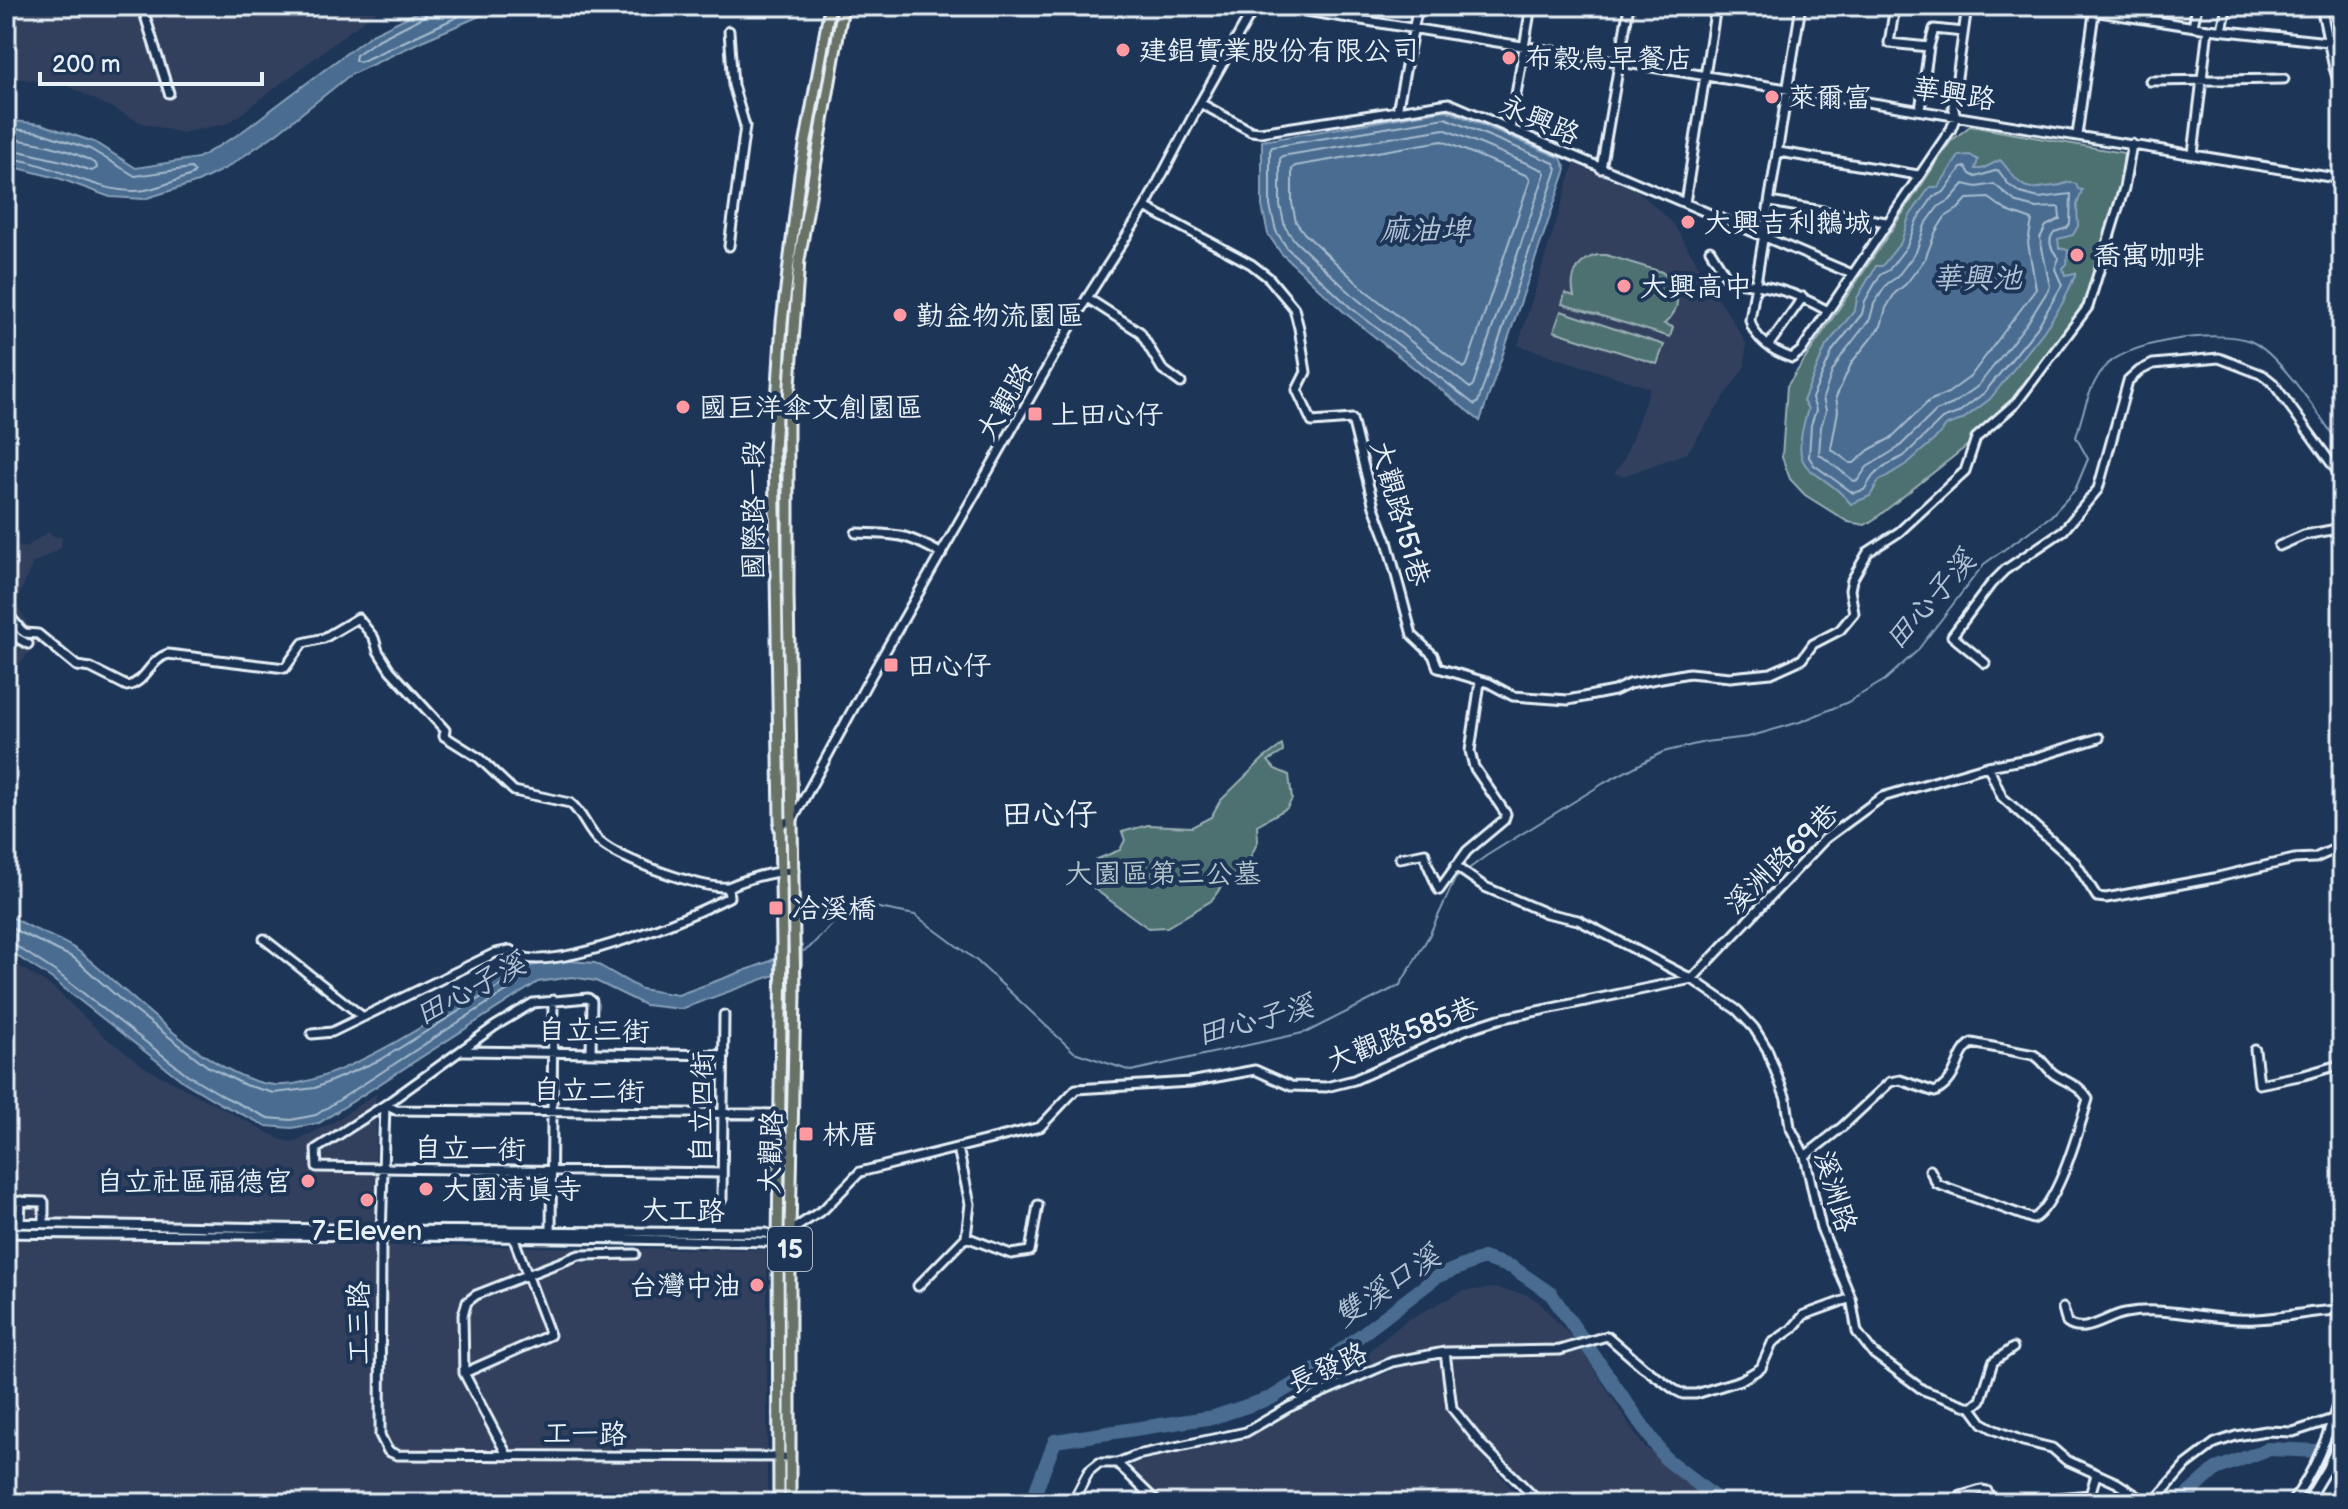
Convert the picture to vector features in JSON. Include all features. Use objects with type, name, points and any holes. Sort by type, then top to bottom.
[{"type":"main road","name":"國際路一段","points":[[778,826],[774,449],[782,322],[800,174],[830,6]]},
{"type":"main road","name":"國際路一段","points":[[793,819],[788,412],[799,260],[843,6]]},
{"type":"main road","points":[[775,548],[788,548]]},
{"type":"main road","name":"大觀路","points":[[790,1503],[790,1231],[795,995],[793,819]]},
{"type":"main road","name":"15","points":[[778,826],[779,871]]},
{"type":"main road","name":"大觀路","points":[[779,871],[782,944],[778,1239],[779,1503]]},
{"type":"street","points":[[142,6],[169,93]]},
{"type":"street","name":"大觀路","points":[[793,819],[1087,298],[1145,207],[1255,6]]},
{"type":"street","name":"華興路","points":[[1275,6],[2342,179]]},
{"type":"street","points":[[1397,111],[1418,6]]},
{"type":"street","points":[[1510,130],[1531,6]]},
{"type":"street","points":[[1601,169],[1629,6]]},
{"type":"street","points":[[1685,203],[1716,6]]},
{"type":"street","points":[[1801,6],[1750,320],[1752,331],[1768,346],[1792,358],[1801,351],[1951,129],[1956,116],[1953,106],[1967,6]]},
{"type":"street","points":[[1895,6],[1889,43],[1929,47]]},
{"type":"street","points":[[2061,6],[2095,8],[2208,29],[2328,42]]},
{"type":"street","points":[[2193,26],[2197,6]]},
{"type":"street","points":[[2222,30],[2227,6]]},
{"type":"street","points":[[2321,6],[2342,92]]},
{"type":"street","points":[[2077,135],[2095,8]]},
{"type":"street","points":[[1920,110],[1934,29],[1963,32]]},
{"type":"street","points":[[2193,154],[2208,29]]},
{"type":"street","points":[[729,31],[733,85],[745,126],[729,246]]},
{"type":"street","points":[[2150,81],[2284,79]]},
{"type":"street","name":"永興路","points":[[1200,103],[1251,131],[1260,132],[1449,103],[1852,274]]},
{"type":"street","points":[[1400,858],[1425,853],[1439,890],[1467,851],[1504,820],[1506,814],[1474,767],[1470,751],[1480,682],[1489,683],[1513,696],[1568,700],[1689,673],[1730,677],[1771,673],[1802,659],[1813,644],[1840,630],[1854,613],[1850,590],[1852,580],[1868,552],[1899,532],[1965,471],[1976,438],[2016,403],[2088,307],[2124,188],[2132,144]]},
{"type":"street","points":[[1779,152],[1918,175]]},
{"type":"street","points":[[1770,202],[1886,222]]},
{"type":"street","name":"大觀路151巷","points":[[1145,207],[1251,264],[1269,278],[1294,308],[1306,372],[1297,390],[1312,422],[1352,419],[1412,635],[1433,655],[1438,668],[1480,682]]},
{"type":"street","points":[[1710,250],[1729,281],[1779,288],[1828,311]]},
{"type":"street","points":[[1768,346],[1803,297]]},
{"type":"street","points":[[1087,298],[1140,332],[1162,369],[1181,383]]},
{"type":"street","points":[[1985,663],[1952,636],[1991,584],[2005,570],[2064,530],[2098,489],[2128,381],[2139,371],[2167,361],[2210,358],[2254,370],[2273,383],[2342,478]]},
{"type":"street","points":[[2279,546],[2304,535],[2342,528]]},
{"type":"street","points":[[856,533],[898,534],[942,554]]},
{"type":"street","points":[[6,612],[21,630],[38,634],[77,666],[91,668],[127,686],[141,682],[160,657],[168,654],[285,668],[303,643],[324,638],[358,618],[374,638],[390,670],[445,730],[444,736],[479,758],[514,791],[570,803],[599,841],[635,862],[707,886],[728,887],[779,871],[794,871]]},
{"type":"street","points":[[6,625],[17,638],[28,644]]},
{"type":"street","name":"溪洲路69巷","points":[[1692,979],[1825,839],[1882,797],[2099,738]]},
{"type":"street","points":[[1988,766],[2002,797],[2075,862],[2097,897],[2106,898],[2214,878],[2294,859],[2315,858],[2342,846]]},
{"type":"street","points":[[778,826],[793,819]]},
{"type":"street","name":"溪洲路","points":[[1455,866],[1485,887],[1546,913],[1578,920],[1692,979],[1737,1010],[1754,1028],[1767,1049],[1786,1099],[1790,1127],[1805,1156],[1821,1228],[1851,1298],[1857,1332],[1874,1354],[1923,1390],[1972,1408],[1983,1423],[1995,1430],[2023,1441],[2046,1445],[2066,1460],[2117,1483],[2150,1503]]},
{"type":"street","points":[[312,1034],[332,1032],[495,953],[510,950],[524,958],[540,959],[583,952],[701,911],[729,897],[728,887]]},
{"type":"street","points":[[264,939],[363,1017]]},
{"type":"street","name":"大觀路585巷","points":[[778,1239],[824,1209],[860,1172],[1040,1127],[1076,1089],[1190,1082],[1255,1070],[1291,1086],[1326,1087],[1354,1080],[1465,1030],[1499,1019],[1692,979]]},
{"type":"street","points":[[385,1105],[495,1026],[533,1003],[588,998],[592,1001],[591,1052]]},
{"type":"street","points":[[551,1233],[553,1000]]},
{"type":"street","name":"自立四街","points":[[722,1199],[724,1015]]},
{"type":"street","points":[[1805,1156],[1842,1127],[1890,1082],[1900,1080],[1935,1092],[1947,1085],[1972,1043],[2034,1055],[2088,1099],[2071,1157],[2047,1203],[2033,1219],[1937,1184],[1930,1170]]},
{"type":"street","points":[[2255,1050],[2259,1084],[2342,1064]]},
{"type":"street","name":"自立三街","points":[[463,1051],[724,1055]]},
{"type":"street","name":"自立二街","points":[[385,1105],[396,1110],[794,1114]]},
{"type":"street","name":"自立一街","points":[[385,1105],[316,1149],[317,1167],[722,1173]]},
{"type":"street","name":"工三路","points":[[383,1445],[380,1435],[381,1234],[385,1105]]},
{"type":"street","points":[[918,1286],[966,1237],[970,1204],[958,1148]]},
{"type":"street","points":[[6,1201],[44,1202],[44,1223]]},
{"type":"street","points":[[20,1223],[21,1201]]},
{"type":"street","points":[[966,1237],[1011,1254],[1030,1251],[1038,1205]]},
{"type":"street","name":"大工路","points":[[6,1223],[381,1234]]},
{"type":"street","name":"大工路","points":[[6,1233],[551,1233],[767,1242],[778,1239]]},
{"type":"street","points":[[464,1373],[550,1335],[512,1233]]},
{"type":"street","points":[[507,1455],[464,1373],[463,1315],[467,1302],[476,1295],[579,1255],[635,1254]]},
{"type":"street","name":"長發路","points":[[1072,1503],[1089,1471],[1099,1463],[1117,1463],[1137,1455],[1246,1432],[1289,1407],[1392,1362],[1445,1352],[1560,1350],[1607,1336],[1675,1390],[1683,1394],[1696,1394],[1741,1380],[1761,1368],[1772,1343],[1792,1329],[1804,1315],[1851,1298]]},
{"type":"street","points":[[2063,1308],[2067,1323],[2074,1328],[2083,1328],[2124,1313],[2255,1319],[2342,1310]]},
{"type":"street","points":[[1972,1408],[1981,1400],[1993,1362],[2013,1348]]},
{"type":"street","points":[[1445,1352],[1452,1408],[1481,1444],[1540,1503]]},
{"type":"street","points":[[2291,1503],[2318,1454],[2342,1387]]},
{"type":"street","points":[[2150,1503],[2186,1465],[2215,1443],[2251,1433],[2293,1432],[2342,1419]]},
{"type":"street","points":[[2306,1503],[2327,1468],[2342,1433]]},
{"type":"street","name":"工一路","points":[[383,1445],[397,1455],[790,1457]]},
{"type":"street","points":[[1117,1463],[1158,1503]]},
{"type":"street","points":[[2037,1503],[2090,1495],[2096,1475]]},
{"type":"street","points":[[1957,1503],[1961,1496],[1981,1490],[1987,1491],[1993,1503]]},
{"type":"shaded area","points":[[6,6],[383,6],[229,123],[182,133],[142,123],[66,85],[15,78],[6,83]]},
{"type":"shaded area","name":"大興高中","points":[[1574,164],[1638,191],[1672,222],[1746,343],[1745,366],[1687,453],[1623,476],[1614,473],[1624,460],[1650,388],[1518,345]]},
{"type":"shaded area","points":[[48,532],[62,537],[61,548],[32,564],[16,604],[28,624],[45,636],[6,678],[6,536],[25,548]]},
{"type":"shaded area","points":[[6,958],[55,989],[105,1037],[146,1068],[282,1140],[293,1142],[332,1123],[376,1094],[375,1245],[767,1250],[767,1503],[160,1503],[111,1493],[65,1503],[6,1503]]},
{"type":"shaded area","points":[[1493,1288],[1525,1294],[1538,1301],[1577,1343],[1441,1349],[1412,1353],[1352,1374],[1350,1366],[1407,1320],[1463,1291]]},
{"type":"shaded area","points":[[1582,1351],[1641,1443],[1710,1503],[1545,1503],[1456,1408],[1449,1356]]},
{"type":"shaded area","points":[[1441,1361],[1446,1412],[1526,1503],[1167,1503],[1130,1465],[1248,1432],[1377,1376],[1418,1362]]},
{"type":"green space","name":"華興池","points":[[1970,126],[2124,153],[2120,192],[2089,294],[2080,314],[2017,400],[1977,433],[1968,445],[1876,518],[1865,525],[1848,522],[1805,495],[1790,479],[1782,457],[1787,386],[1951,141]]},
{"type":"green space","points":[[1598,255],[1662,272],[1668,278],[1677,298],[1674,312],[1664,324],[1673,327],[1670,337],[1562,304],[1565,293],[1574,296],[1574,276],[1580,265]]},
{"type":"green space","points":[[1561,311],[1664,345],[1657,364],[1554,331]]},
{"type":"green space","name":"大園區第三公墓","points":[[1282,745],[1283,752],[1268,761],[1275,769],[1289,775],[1292,799],[1287,808],[1257,825],[1258,841],[1246,867],[1222,886],[1211,901],[1167,927],[1148,928],[1093,888],[1095,860],[1120,850],[1125,840],[1122,832],[1148,825],[1192,827],[1211,817],[1220,801]]},
{"type":"water","points":[[430,6],[503,6],[350,75],[277,133],[228,167],[198,182],[144,199],[110,197],[61,179],[6,165],[6,120],[41,124],[94,142],[136,168],[198,158],[239,134],[372,34]]},
{"type":"water","name":"麻油埤","points":[[1446,110],[1561,158],[1566,169],[1480,421],[1345,313],[1281,253],[1268,234],[1262,206],[1262,141]]},
{"type":"water","name":"華興池","points":[[1970,155],[1978,160],[1975,169],[2000,160],[2018,181],[2029,187],[2057,186],[2069,182],[2082,190],[2077,205],[2078,226],[2073,235],[2058,239],[2059,248],[2068,250],[2067,264],[2063,268],[2065,275],[2075,273],[2075,276],[2062,304],[2043,332],[1990,399],[1962,420],[1947,425],[1908,463],[1879,481],[1870,496],[1851,504],[1808,468],[1803,460],[1800,448],[1808,409],[1803,401],[1826,346],[1855,310],[1857,298],[1876,266],[1882,266],[1901,242],[1909,217],[1930,187],[1938,187],[1959,156]]},
{"type":"water","points":[[6,913],[81,953],[172,1032],[225,1068],[275,1085],[299,1083],[358,1062],[421,1027],[497,978],[518,969],[557,960],[595,963],[641,989],[678,995],[802,946],[802,965],[681,1009],[645,1005],[596,981],[572,977],[538,982],[319,1123],[292,1128],[266,1126],[184,1082],[51,978],[6,949]]},
{"type":"waterway","name":"田心子溪","points":[[800,953],[809,948],[853,903],[915,915],[977,961],[1074,1052],[1131,1071],[1307,1032],[1400,985],[1429,936],[1455,879],[1486,856],[1604,783],[1663,752],[1705,742],[1748,737],[1800,722],[1848,702],[1885,680],[1917,651],[1984,564],[2051,516],[2075,490],[2088,459],[2076,437],[2090,393],[2103,369],[2114,359],[2130,351],[2172,340],[2216,336],[2250,341],[2262,348],[2287,373],[2342,448]]},
{"type":"waterway","name":"雙溪口溪","points":[[1031,1503],[1055,1441],[1214,1417],[1271,1398],[1310,1374],[1438,1276],[1483,1258],[1512,1267],[1551,1294],[1665,1458],[1722,1503]]},
{"type":"waterway","name":"雙溪口溪","points":[[2183,1503],[2185,1497],[2216,1469],[2268,1449],[2342,1452]]},
{"type":"waterway","name":"雙溪口溪","points":[[2340,1451],[2342,1456]]},
{"type":"place","name":"建錩實業股份有限公司","points":[[1123,50]]},
{"type":"place","name":"布穀鳥早餐店","points":[[1509,58]]},
{"type":"place","name":"萊爾富","points":[[1772,97]]},
{"type":"place","name":"大興吉利鵝城","points":[[1688,222]]},
{"type":"place","name":"喬寓咖啡","points":[[2077,255]]},
{"type":"place","name":"大興高中","points":[[1624,286]]},
{"type":"place","name":"勤益物流園區","points":[[900,315]]},
{"type":"place","name":"國巨洋傘文創園區","points":[[683,407]]},
{"type":"place","name":"上田心仔","points":[[1035,414]]},
{"type":"place","name":"田心仔","points":[[891,665]]},
{"type":"place","name":"冾溪橋","points":[[776,908]]},
{"type":"place","name":"林厝","points":[[806,1134]]},
{"type":"place","name":"自立社區福德宮","points":[[308,1181]]},
{"type":"place","name":"大園清真寺","points":[[426,1189]]},
{"type":"place","name":"7-Eleven","points":[[367,1200]]},
{"type":"place","name":"台灣中油","points":[[757,1285]]},
{"type":"district","name":"田心仔","points":[[1049,814]]}]
